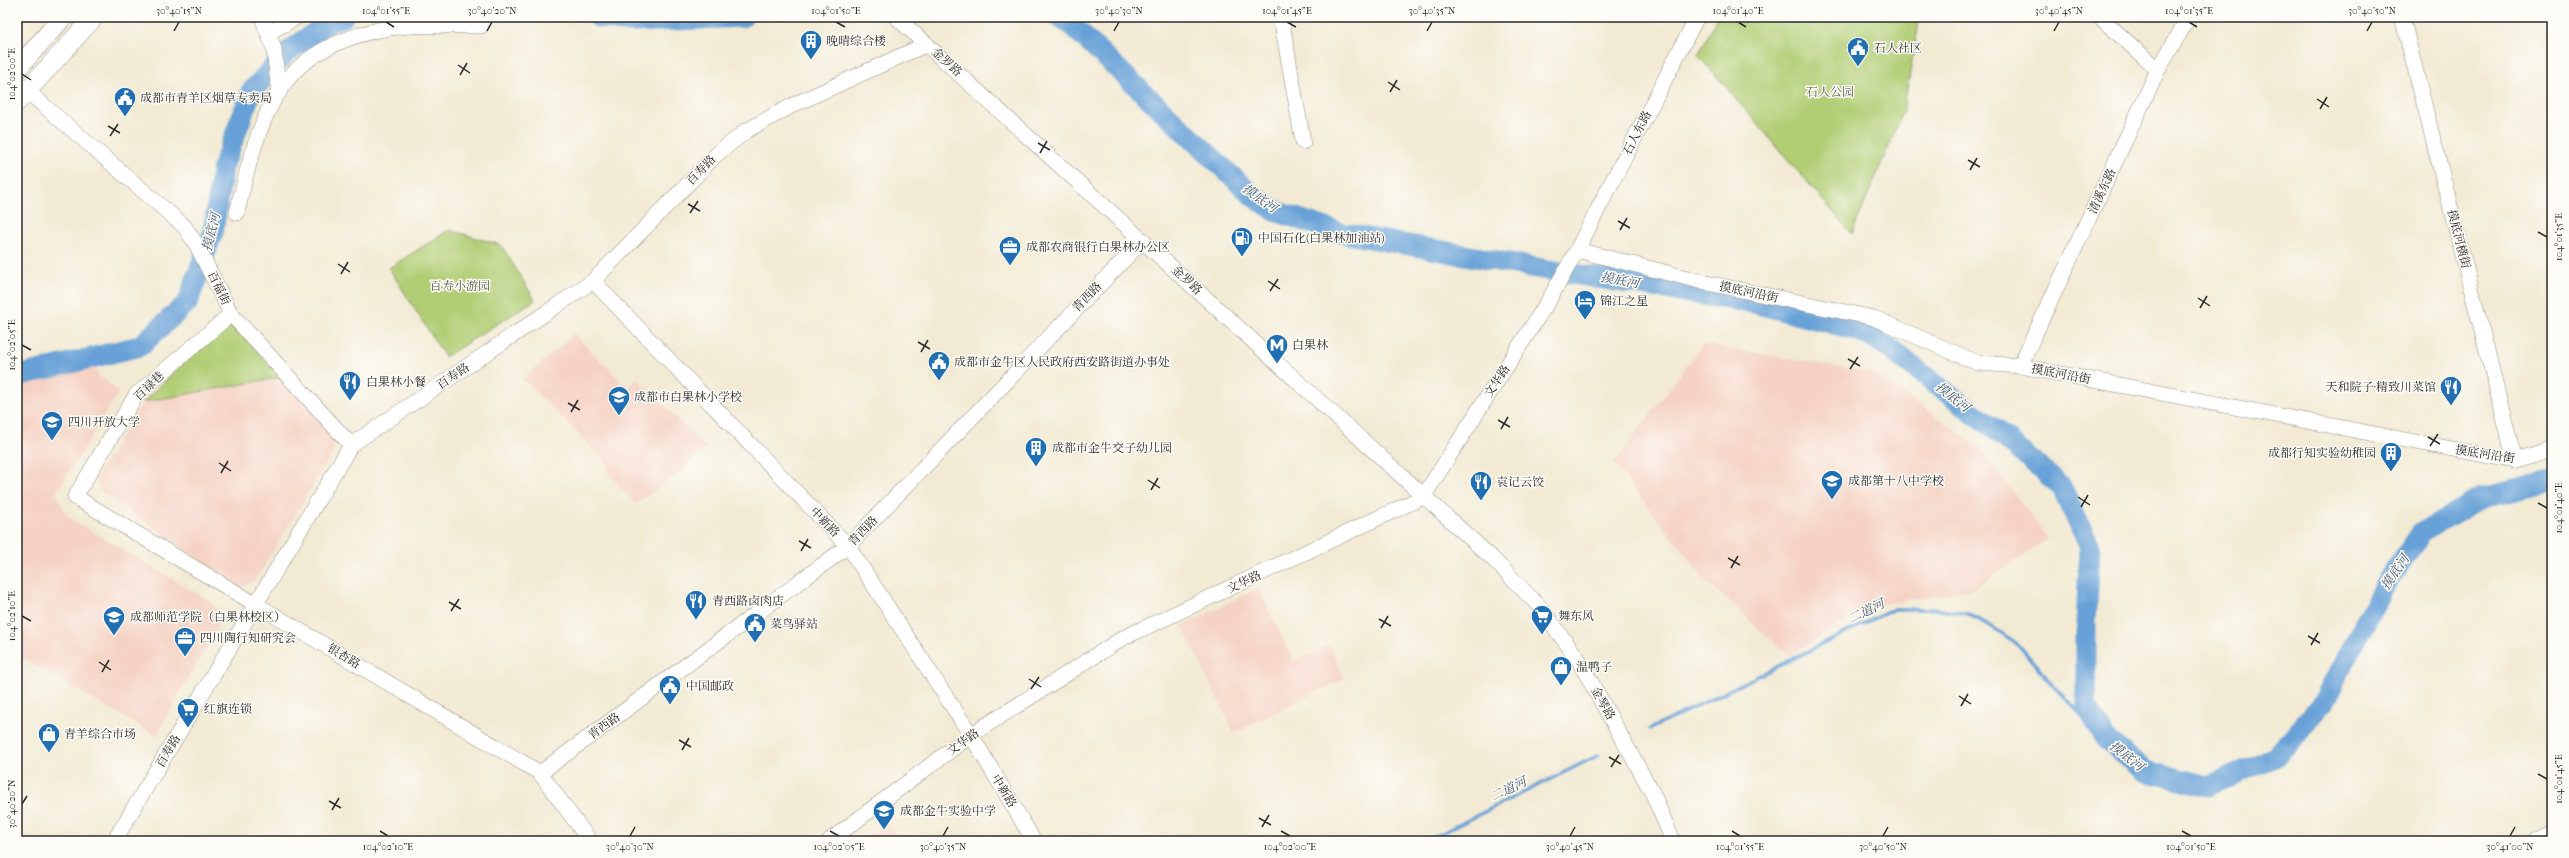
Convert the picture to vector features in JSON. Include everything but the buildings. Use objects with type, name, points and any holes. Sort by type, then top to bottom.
[{"type":"main road","points":[[17,68],[63,17]]},
{"type":"main road","points":[[22,97],[94,17]]},
{"type":"main road","points":[[2538,841],[2552,835]]},
{"type":"street","points":[[262,17],[274,49],[278,88]]},
{"type":"street","points":[[268,33],[297,17]]},
{"type":"street","name":"金罗路","points":[[896,17],[1423,497]]},
{"type":"street","points":[[1280,17],[1303,142]]},
{"type":"street","name":"石人东路","points":[[1577,250],[1697,17]]},
{"type":"street","points":[[2100,17],[2158,70]]},
{"type":"street","name":"清溪东路","points":[[2020,366],[2158,70],[2189,17]]},
{"type":"street","name":"摸底河横街","points":[[2402,17],[2515,461]]},
{"type":"street","points":[[237,213],[250,154],[278,88],[299,68],[325,50],[360,34],[410,26],[481,26],[481,18]]},
{"type":"street","name":"百寿路","points":[[114,841],[351,444],[593,281],[718,153],[746,130],[793,105],[927,44]]},
{"type":"street","name":"百福街","points":[[22,97],[184,226],[196,244],[222,293],[231,314],[351,444]]},
{"type":"street","name":"青西路","points":[[540,773],[848,546],[1142,240]]},
{"type":"street","name":"文华路","points":[[830,841],[971,735],[1123,638],[1423,497],[1549,300],[1577,250]]},
{"type":"street","name":"摸底河沿街","points":[[1577,250],[1707,283],[1874,318],[1978,363],[2020,366],[2515,461],[2552,450]]},
{"type":"street","name":"中新路","points":[[593,281],[848,546],[971,735],[1034,841]]},
{"type":"street","name":"百禄巷","points":[[75,497],[136,395],[231,314]]},
{"type":"street","name":"银杏路","points":[[75,497],[256,603],[540,773],[590,841]]},
{"type":"street","name":"金琴路","points":[[1423,497],[1492,558],[1534,601],[1578,659],[1654,794],[1673,841]]},
{"type":"shaded area","name":"成都市白果林小学校","points":[[574,334],[627,387],[637,379],[706,447],[680,473],[636,504],[606,470],[609,465],[523,379]]},
{"type":"shaded area","name":"成都第十八中学校","points":[[1703,344],[1873,373],[1978,445],[2048,539],[1973,589],[1867,607],[1789,656],[1707,582],[1614,463]]},
{"type":"shaded area","name":"成都师范学院（白果林校区）","points":[[94,364],[99,376],[119,392],[56,493],[67,517],[212,602],[222,618],[156,736],[17,655],[17,382]]},
{"type":"shaded area","points":[[282,377],[336,437],[333,452],[255,581],[241,588],[99,490],[96,477],[143,402]]},
{"type":"shaded area","points":[[1258,588],[1294,662],[1329,645],[1345,678],[1234,733],[1182,626]]},
{"type":"shaded area","name":"成都金牛实验中学","points":[[886,822],[901,841],[862,841]]},
{"type":"green space","name":"石人公园","points":[[1718,17],[1920,17],[1903,111],[1852,234],[1698,55]]},
{"type":"green space","name":"百寿小游园","points":[[449,230],[501,245],[535,300],[445,357],[389,268]]},
{"type":"green space","points":[[222,327],[233,327],[282,377],[143,402]]},
{"type":"waterway","name":"摸底河","points":[[17,376],[140,346],[188,302],[213,232],[223,167],[251,92],[286,53],[331,21],[343,17]]},
{"type":"waterway","name":"摸底河","points":[[598,17],[631,22],[743,17]]},
{"type":"waterway","name":"摸底河","points":[[1057,17],[1069,23],[1254,197],[1278,212],[1341,233],[1548,270],[1758,304],[1857,330],[1885,345],[1993,428],[2061,486],[2090,547],[2086,624],[2086,706],[2108,742],[2145,771],[2209,786],[2277,756],[2324,702],[2384,586],[2422,532],[2482,498],[2552,481]]},
{"type":"waterway","name":"二道河","points":[[1650,729],[1894,609],[1935,609],[1968,614],[2004,634],[2022,649],[2057,690],[2108,742]]},
{"type":"waterway","name":"二道河","points":[[1426,841],[1599,755]]},
{"type":"place","name":"晚晴综合楼","points":[[811,60]]},
{"type":"place","name":"石人社区","points":[[1858,68]]},
{"type":"place","name":"成都市青羊区烟草专卖局","points":[[125,118]]},
{"type":"place","name":"中国石化(白果林加油站)","points":[[1242,258]]},
{"type":"place","name":"成都农商银行白果林办公区","points":[[1010,266]]},
{"type":"place","name":"锦江之星","points":[[1585,320]]},
{"type":"place","name":"白果林","points":[[1277,364]]},
{"type":"place","name":"成都市金牛区人民政府西安路街道办事处","points":[[939,382]]},
{"type":"place","name":"白果林小餐","points":[[350,402]]},
{"type":"place","name":"天和院子·精致川菜馆","points":[[2451,406]]},
{"type":"place","name":"成都市白果林小学校","points":[[619,416]]},
{"type":"place","name":"四川开放大学","points":[[52,442]]},
{"type":"place","name":"成都市金牛交子幼儿园","points":[[1036,468]]},
{"type":"place","name":"成都行知实验幼稚园","points":[[2391,472]]},
{"type":"place","name":"成都第十八中学校","points":[[1832,500]]},
{"type":"place","name":"袁记云饺","points":[[1481,502]]},
{"type":"place","name":"青西路卤肉店","points":[[696,620]]},
{"type":"place","name":"成都师范学院（白果林校区）","points":[[114,636]]},
{"type":"place","name":"舞东风","points":[[1542,636]]},
{"type":"place","name":"菜鸟驿站","points":[[755,644]]},
{"type":"place","name":"四川陶行知研究会","points":[[185,658]]},
{"type":"place","name":"温鸭子","points":[[1561,686]]},
{"type":"place","name":"中国邮政","points":[[670,706]]},
{"type":"place","name":"红旗连锁","points":[[188,728]]},
{"type":"place","name":"青羊综合市场","points":[[49,754]]},
{"type":"place","name":"成都金牛实验中学","points":[[884,830]]}]
